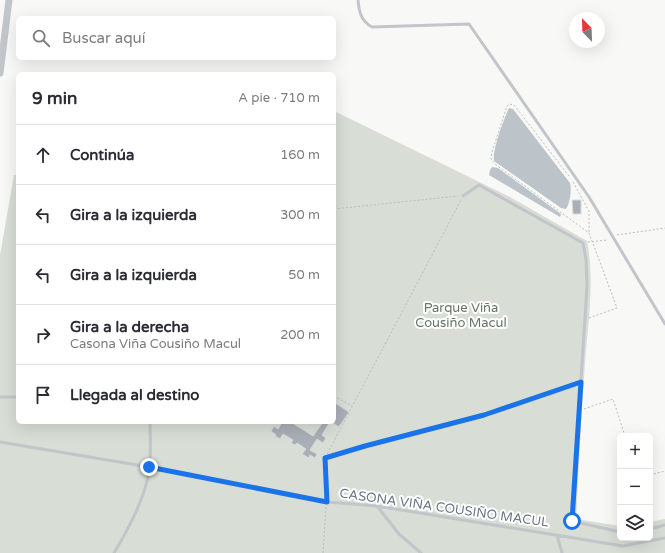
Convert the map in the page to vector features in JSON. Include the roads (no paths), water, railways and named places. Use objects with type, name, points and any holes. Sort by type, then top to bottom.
[{"type":"street","points":[[0,73],[9,0]]},
{"type":"lane","points":[[358,0],[361,14],[366,23],[372,27],[469,24],[589,197],[665,324]]},
{"type":"lane","points":[[463,196],[480,185],[583,243],[586,259],[587,286],[572,521],[617,531]]},
{"type":"lane","points":[[0,397],[16,397]]},
{"type":"lane","points":[[114,553],[139,505],[148,477],[150,424]]},
{"type":"lane","name":"CASONA VIÑA COUSIÑO MACUL","points":[[0,442],[149,467],[327,502],[377,506],[623,546],[665,538]]},
{"type":"lane","points":[[377,506],[399,534],[421,553]]},
{"type":"lane","points":[[653,528],[665,525]]},
{"type":"lane","points":[[557,535],[562,553]]},
{"type":"park label","name":"Parque Viña Cousiño Macul","points":[[461,316]]}]
